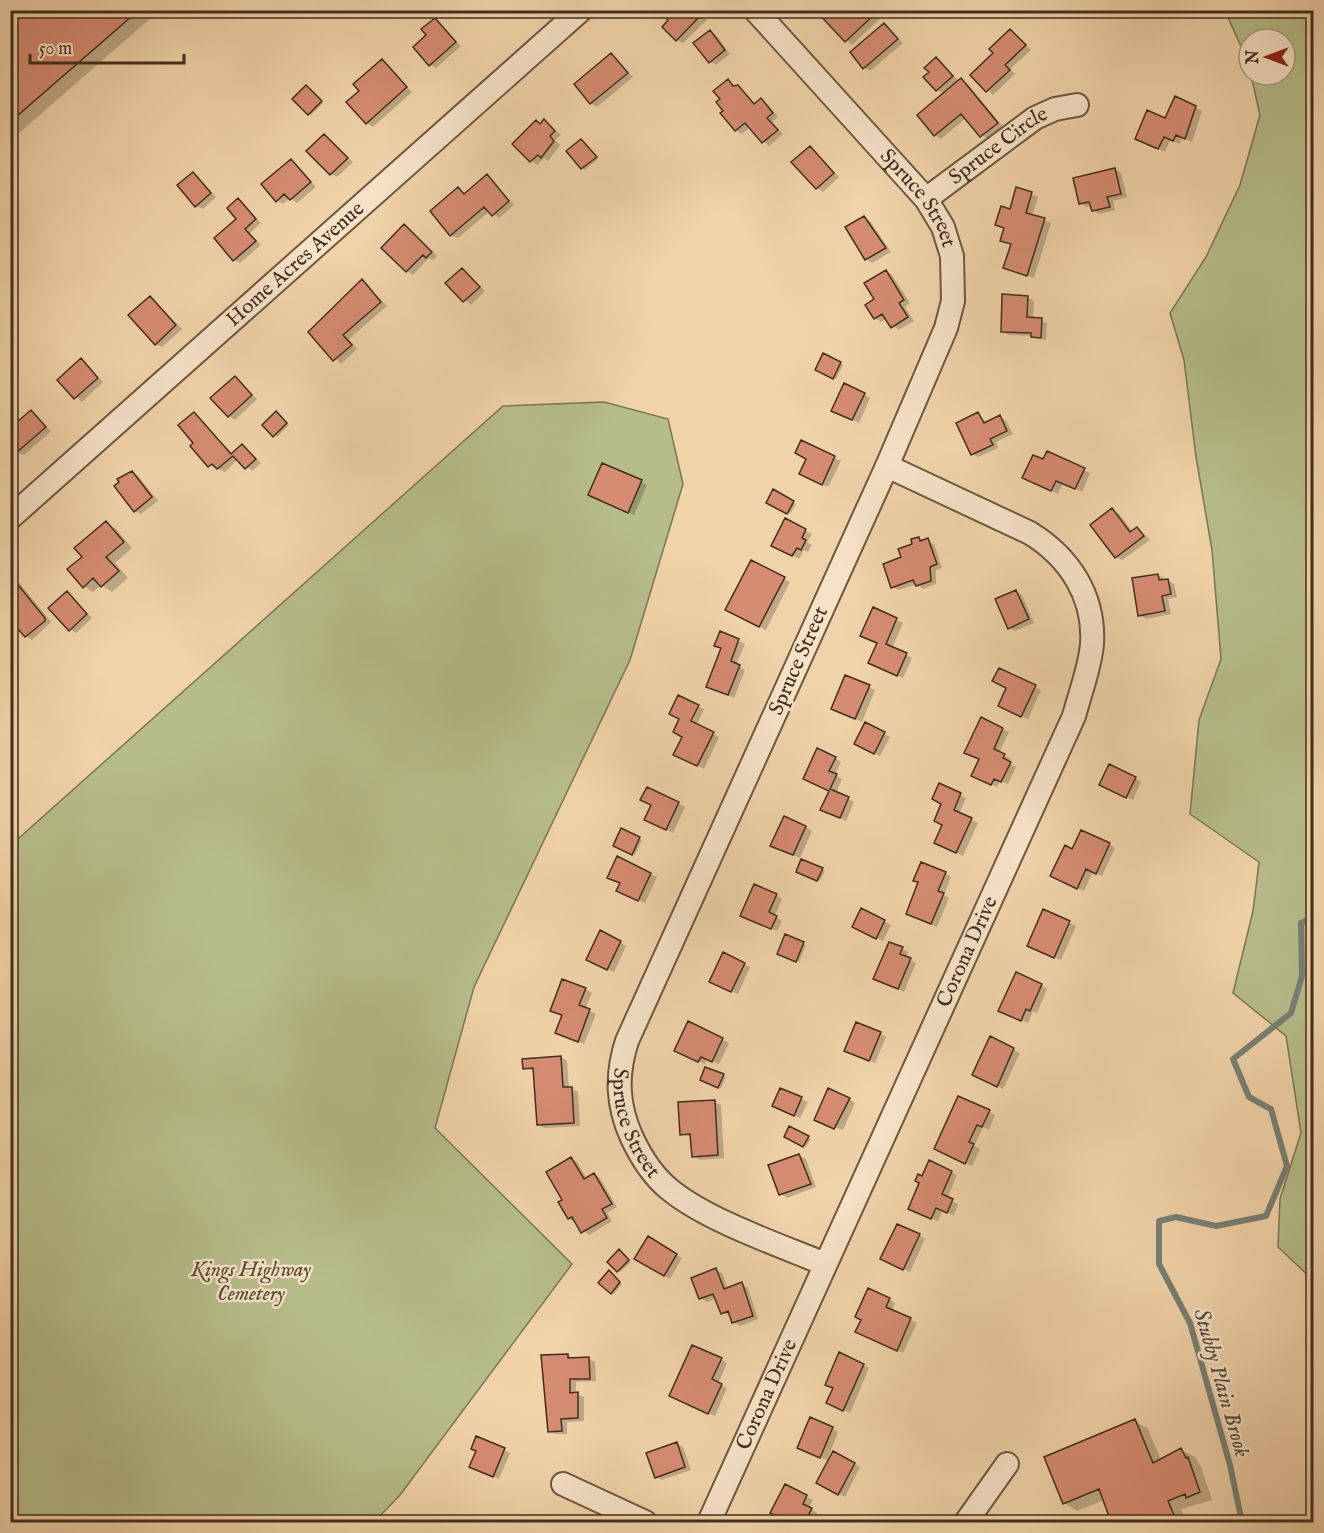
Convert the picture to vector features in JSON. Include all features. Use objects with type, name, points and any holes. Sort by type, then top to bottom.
[{"type":"street","name":"Home Acres Avenue","points":[[10,518],[581,10]]},
{"type":"street","name":"Spruce Street","points":[[755,10],[926,199],[943,227],[949,245],[954,269],[953,301],[946,328],[887,466],[632,1030],[623,1053],[619,1078],[620,1105],[629,1130],[647,1165],[669,1189],[704,1212],[825,1264]]},
{"type":"street","name":"Spruce Circle","points":[[926,199],[1035,118],[1055,109],[1077,105]]},
{"type":"street","name":"Corona Drive","points":[[709,1522],[1074,716],[1092,644],[1084,594],[1076,575],[1047,543],[1030,532],[887,466]]},
{"type":"street","points":[[966,1522],[1006,1464]]},
{"type":"street","points":[[563,1484],[645,1522]]},
{"type":"green space","points":[[1225,11],[1313,11],[1313,1280],[1278,1247],[1280,1199],[1301,1133],[1286,1036],[1233,993],[1253,911],[1259,862],[1190,814],[1199,720],[1221,659],[1212,550],[1196,457],[1184,360],[1170,313],[1206,257],[1240,185],[1260,115],[1254,87],[1297,87],[1297,27],[1237,27],[1237,38]]},
{"type":"green space","name":"Kings Highway Cemetery","points":[[604,402],[668,419],[683,484],[630,660],[474,987],[435,1128],[572,1264],[400,1495],[374,1522],[11,1522],[10,846],[503,406]]},
{"type":"building","points":[[10,10],[139,10],[10,122]]},
{"type":"building","points":[[659,10],[697,10],[701,15],[676,41],[662,27],[668,20]]},
{"type":"building","points":[[815,10],[878,10],[878,11],[845,42]]},
{"type":"building","points":[[435,18],[456,42],[429,66],[413,47],[426,35],[421,29]]},
{"type":"building","points":[[884,23],[898,39],[863,69],[850,52]]},
{"type":"building","points":[[1010,29],[1026,45],[1005,65],[1010,70],[986,92],[970,75],[993,53],[989,49]]},
{"type":"building","points":[[710,30],[725,50],[709,63],[693,43]]},
{"type":"building","points":[[611,53],[628,73],[590,104],[574,84]]},
{"type":"building","points":[[936,57],[953,76],[936,91],[923,77],[929,72],[924,68]]},
{"type":"building","points":[[382,59],[407,87],[366,124],[346,102],[359,91],[353,84]]},
{"type":"building","points":[[961,78],[998,123],[980,137],[961,114],[934,136],[917,115]]},
{"type":"building","points":[[728,79],[733,86],[738,85],[754,104],[761,98],[773,113],[767,118],[778,130],[762,143],[745,123],[735,131],[720,113],[723,111],[716,102],[720,99],[713,91]]},
{"type":"building","points":[[306,85],[322,101],[308,115],[292,99]]},
{"type":"building","points":[[1175,96],[1196,106],[1185,139],[1176,135],[1173,141],[1164,137],[1158,149],[1135,139],[1147,110],[1165,118]]},
{"type":"building","points":[[544,119],[555,131],[550,136],[554,141],[541,158],[538,155],[530,162],[512,144],[536,120],[540,124]]},
{"type":"building","points":[[324,134],[348,158],[330,175],[306,151]]},
{"type":"building","points":[[581,139],[597,157],[581,169],[566,151]]},
{"type":"building","points":[[810,146],[834,173],[816,189],[791,162]]},
{"type":"building","points":[[291,159],[311,182],[290,200],[284,194],[276,202],[261,184]]},
{"type":"building","points":[[1115,168],[1121,194],[1107,197],[1110,207],[1092,211],[1089,202],[1079,204],[1073,178]]},
{"type":"building","points":[[193,172],[211,193],[195,207],[177,185]]},
{"type":"building","points":[[487,174],[509,201],[492,216],[484,207],[450,236],[430,211],[458,187],[464,194]]},
{"type":"building","points":[[1016,187],[1032,192],[1026,213],[1045,218],[1027,276],[1003,268],[1011,244],[1000,241],[1004,228],[995,225],[1001,206],[1010,209]]},
{"type":"building","points":[[238,198],[256,219],[245,229],[256,241],[233,261],[214,238],[236,219],[227,208]]},
{"type":"building","points":[[864,216],[886,248],[865,260],[845,227]]},
{"type":"building","points":[[404,224],[432,252],[426,258],[423,255],[406,272],[381,248]]},
{"type":"building","points":[[462,268],[480,287],[463,302],[445,283]]},
{"type":"building","points":[[886,270],[904,300],[899,303],[908,317],[891,328],[882,314],[874,319],[865,305],[874,299],[864,283]]},
{"type":"building","points":[[362,279],[381,302],[343,335],[352,345],[333,361],[308,332]]},
{"type":"building","points":[[1002,294],[1028,296],[1027,317],[1042,318],[1041,338],[1031,337],[1031,333],[1001,332]]},
{"type":"building","points":[[150,296],[176,325],[155,345],[128,315]]},
{"type":"building","points":[[823,353],[841,362],[833,379],[815,370]]},
{"type":"building","points":[[81,358],[98,378],[74,399],[57,380]]},
{"type":"building","points":[[235,376],[252,395],[228,417],[210,398]]},
{"type":"building","points":[[844,383],[865,393],[852,420],[831,411]]},
{"type":"building","points":[[31,410],[46,427],[16,453],[10,446],[13,443],[10,440],[10,428]]},
{"type":"building","points":[[276,411],[287,423],[273,437],[262,425]]},
{"type":"building","points":[[194,412],[231,454],[242,444],[256,459],[245,469],[233,456],[217,469],[212,464],[208,467],[190,446],[193,443],[178,425]]},
{"type":"building","points":[[978,412],[984,423],[1000,415],[1007,431],[990,439],[993,445],[971,455],[956,423]]},
{"type":"building","points":[[801,440],[835,456],[822,485],[799,474],[806,459],[795,453]]},
{"type":"building","points":[[1047,451],[1085,468],[1075,489],[1056,481],[1051,491],[1022,478],[1033,455],[1043,459]]},
{"type":"building","points":[[602,463],[642,480],[628,513],[588,495]]},
{"type":"building","points":[[132,471],[152,497],[134,512],[114,486],[119,482],[117,479]]},
{"type":"building","points":[[773,489],[794,501],[787,514],[766,503]]},
{"type":"building","points":[[1112,508],[1130,532],[1137,527],[1144,536],[1115,558],[1090,525]]},
{"type":"building","points":[[785,518],[806,529],[802,538],[806,540],[801,550],[797,548],[792,556],[771,546]]},
{"type":"building","points":[[106,521],[124,542],[106,557],[119,571],[101,587],[93,578],[83,588],[67,569],[82,557],[74,548]]},
{"type":"building","points":[[919,537],[920,541],[928,538],[937,564],[930,567],[931,581],[916,586],[913,580],[891,588],[883,564],[901,557],[898,549],[912,544],[911,539]]},
{"type":"building","points":[[751,560],[785,577],[759,627],[725,610]]},
{"type":"building","points":[[1158,574],[1159,580],[1168,579],[1171,594],[1162,596],[1165,611],[1138,616],[1132,578]]},
{"type":"building","points":[[10,575],[45,618],[45,621],[25,637],[10,620]]},
{"type":"building","points":[[1016,590],[1029,619],[1008,629],[995,599]]},
{"type":"building","points":[[67,591],[87,614],[69,631],[48,608]]},
{"type":"building","points":[[873,607],[897,618],[886,644],[907,653],[897,676],[868,663],[877,643],[860,636]]},
{"type":"building","points":[[720,631],[739,639],[731,661],[740,665],[728,695],[706,687],[721,648],[714,646]]},
{"type":"building","points":[[999,668],[1036,685],[1021,717],[998,706],[1006,688],[992,681]]},
{"type":"building","points":[[845,675],[870,685],[855,719],[831,709]]},
{"type":"building","points":[[678,695],[699,705],[691,721],[714,732],[697,766],[673,755],[682,737],[673,732],[679,719],[669,714]]},
{"type":"building","points":[[981,717],[1003,728],[994,749],[1005,754],[1003,758],[1011,762],[1001,782],[994,779],[991,785],[971,776],[979,759],[964,753]]},
{"type":"building","points":[[865,722],[885,732],[874,754],[854,744]]},
{"type":"building","points":[[817,748],[836,757],[829,771],[837,774],[830,789],[849,797],[840,818],[820,810],[829,791],[803,779]]},
{"type":"building","points":[[1109,764],[1136,777],[1126,798],[1099,785]]},
{"type":"building","points":[[939,783],[961,793],[954,810],[972,818],[956,853],[934,843],[942,825],[934,821],[941,804],[932,799]]},
{"type":"building","points":[[647,787],[679,802],[666,830],[644,820],[651,805],[640,800]]},
{"type":"building","points":[[784,816],[806,826],[793,855],[770,846]]},
{"type":"building","points":[[621,828],[640,837],[632,855],[613,846]]},
{"type":"building","points":[[1081,830],[1110,843],[1096,874],[1086,869],[1077,889],[1050,876],[1065,845],[1072,849]]},
{"type":"building","points":[[617,856],[651,873],[638,901],[616,891],[620,883],[607,878]]},
{"type":"building","points":[[801,859],[823,868],[817,881],[796,872]]},
{"type":"building","points":[[921,862],[946,872],[938,891],[944,893],[931,924],[906,914],[918,882],[913,881]]},
{"type":"building","points":[[754,884],[777,894],[769,912],[777,916],[771,929],[740,916]]},
{"type":"building","points":[[861,908],[885,920],[876,939],[852,927]]},
{"type":"building","points":[[1043,909],[1070,921],[1054,958],[1027,946]]},
{"type":"building","points":[[600,930],[621,941],[607,970],[586,960]]},
{"type":"building","points":[[785,934],[804,942],[796,962],[777,954]]},
{"type":"building","points":[[889,942],[903,947],[900,954],[911,958],[898,989],[873,979]]},
{"type":"building","points":[[723,952],[745,963],[731,992],[709,982]]},
{"type":"building","points":[[1016,972],[1042,984],[1030,1011],[1026,1009],[1021,1021],[998,1011]]},
{"type":"building","points":[[562,979],[586,988],[579,1005],[590,1009],[578,1042],[555,1033],[562,1015],[550,1011]]},
{"type":"building","points":[[688,1021],[723,1038],[712,1062],[701,1057],[698,1062],[674,1051]]},
{"type":"building","points":[[856,1022],[881,1032],[869,1061],[844,1051]]},
{"type":"building","points":[[990,1036],[1014,1048],[997,1087],[972,1075]]},
{"type":"building","points":[[561,1056],[563,1087],[572,1087],[574,1123],[537,1125],[533,1068],[523,1069],[522,1059]]},
{"type":"building","points":[[705,1067],[724,1074],[718,1088],[700,1080]]},
{"type":"building","points":[[780,1088],[802,1097],[794,1116],[772,1106]]},
{"type":"building","points":[[828,1088],[850,1098],[834,1129],[814,1120]]},
{"type":"building","points":[[958,1096],[990,1110],[982,1127],[977,1125],[969,1142],[974,1144],[965,1164],[934,1149]]},
{"type":"building","points":[[715,1100],[718,1155],[692,1157],[690,1134],[680,1135],[678,1102]]},
{"type":"building","points":[[789,1126],[809,1136],[803,1147],[784,1137]]},
{"type":"building","points":[[799,1154],[811,1184],[779,1195],[768,1165]]},
{"type":"building","points":[[571,1157],[584,1179],[594,1173],[612,1204],[602,1209],[607,1218],[581,1233],[572,1217],[568,1219],[558,1202],[562,1200],[546,1172]]},
{"type":"building","points":[[929,1160],[952,1171],[942,1194],[953,1199],[947,1213],[936,1208],[931,1219],[908,1209],[919,1183],[915,1181],[918,1174],[922,1176]]},
{"type":"building","points":[[897,1224],[920,1234],[903,1270],[880,1259]]},
{"type":"building","points":[[648,1236],[677,1254],[664,1276],[634,1259]]},
{"type":"building","points":[[619,1249],[629,1260],[617,1272],[607,1262]]},
{"type":"building","points":[[716,1268],[724,1289],[742,1282],[753,1316],[732,1323],[728,1311],[721,1314],[713,1294],[699,1299],[691,1278]]},
{"type":"building","points":[[609,1270],[620,1282],[611,1294],[598,1283]]},
{"type":"building","points":[[868,1288],[890,1298],[886,1307],[911,1318],[897,1351],[855,1332],[861,1320],[855,1317]]},
{"type":"building","points":[[692,1345],[722,1358],[712,1379],[722,1384],[708,1414],[669,1396]]},
{"type":"building","points":[[839,1352],[864,1364],[843,1411],[826,1403],[833,1388],[825,1385]]},
{"type":"building","points":[[568,1354],[568,1358],[589,1357],[590,1379],[570,1379],[570,1393],[578,1392],[578,1418],[561,1419],[562,1431],[548,1432],[541,1355]]},
{"type":"building","points":[[810,1417],[833,1427],[820,1458],[797,1448]]},
{"type":"building","points":[[1135,1419],[1153,1463],[1181,1448],[1186,1458],[1188,1457],[1200,1492],[1186,1498],[1185,1494],[1168,1501],[1177,1522],[1111,1522],[1099,1489],[1063,1504],[1044,1457]]},
{"type":"building","points":[[476,1436],[505,1448],[493,1477],[469,1467],[476,1451],[471,1449]]},
{"type":"building","points":[[677,1442],[685,1467],[655,1478],[646,1453]]},
{"type":"building","points":[[833,1451],[855,1463],[838,1495],[816,1483]]},
{"type":"building","points":[[785,1484],[807,1495],[803,1504],[812,1508],[805,1522],[778,1522],[780,1518],[770,1513]]},
{"type":"waterway","name":"Stubby Plain Brook","points":[[1242,1522],[1230,1465],[1190,1323],[1159,1264],[1159,1221],[1176,1217],[1216,1226],[1266,1216],[1287,1166],[1271,1109],[1249,1097],[1233,1059],[1291,1013],[1302,976],[1301,923],[1314,917]]}]
